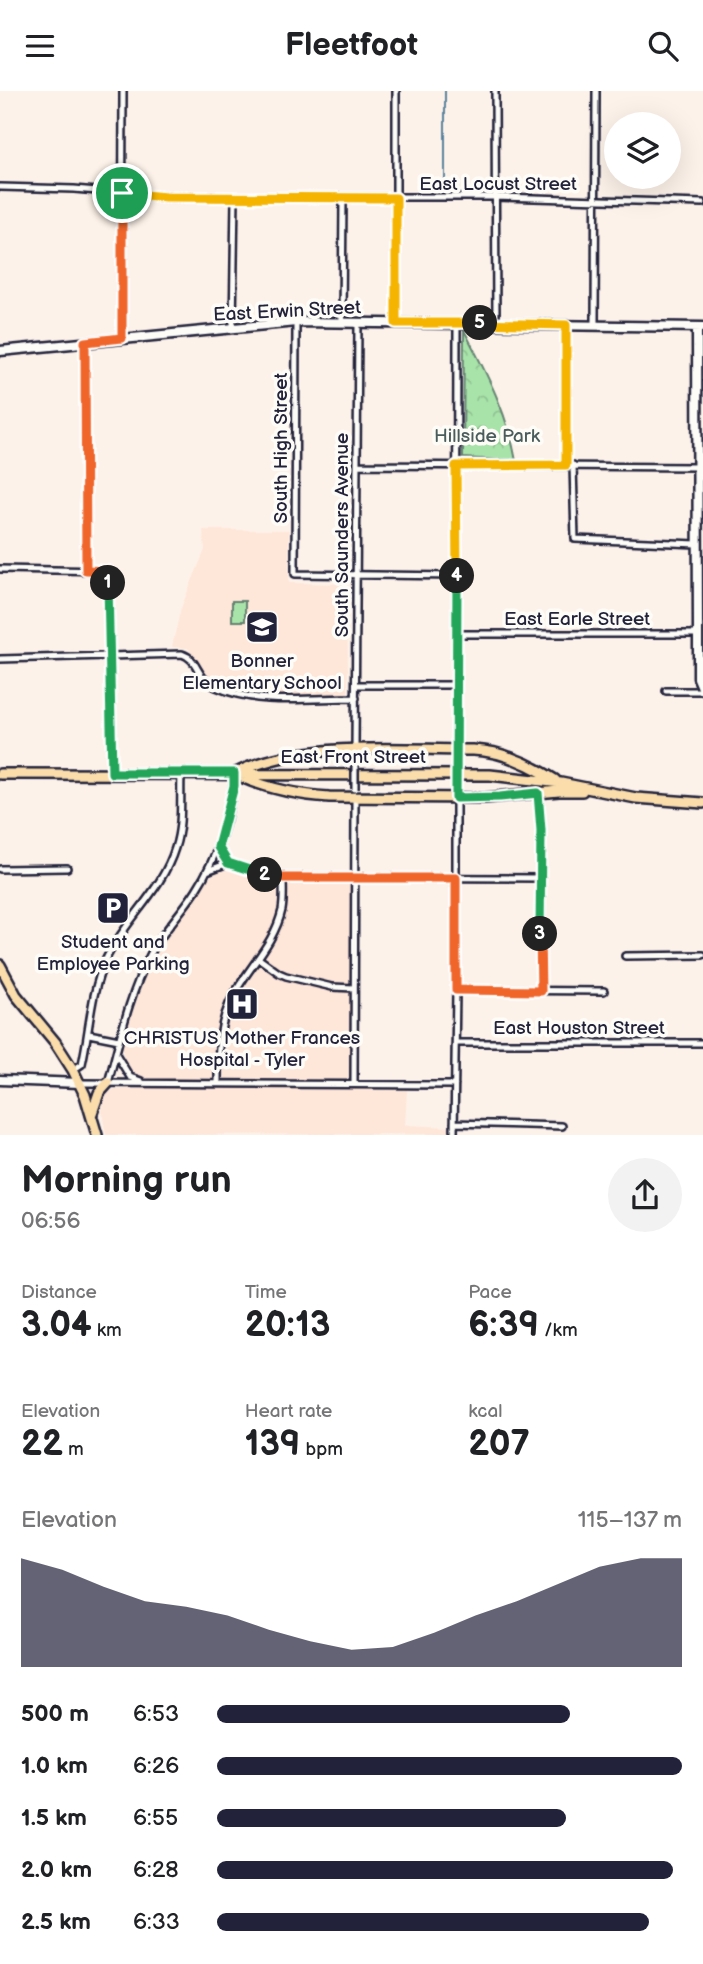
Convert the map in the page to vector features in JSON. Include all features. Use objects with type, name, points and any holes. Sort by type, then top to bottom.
[{"type":"main road","name":"East Erwin Street","points":[[0,351],[296,322],[700,327]]},
{"type":"main road","points":[[700,327],[698,678],[703,690]]},
{"type":"main road","points":[[234,773],[268,760],[315,752],[456,754],[481,750],[499,753],[535,767],[561,783]]},
{"type":"main road","name":"East Front Street","points":[[0,773],[464,774],[510,776],[649,800],[703,803]]},
{"type":"main road","points":[[234,773],[260,784],[310,795],[456,793],[500,797],[569,791],[605,792]]},
{"type":"main road","points":[[0,965],[3,977],[55,1042],[73,1070],[92,1115],[97,1135]]},
{"type":"main road","points":[[0,1080],[80,1083]]},
{"type":"main road","points":[[92,1115],[99,1093],[108,1083]]},
{"type":"street","points":[[122,338],[123,91]]},
{"type":"street","points":[[396,91],[396,323]]},
{"type":"street","points":[[495,91],[496,324]]},
{"type":"street","points":[[595,325],[596,91]]},
{"type":"street","name":"East Locust Street","points":[[0,187],[74,189],[166,197],[496,197],[703,204]]},
{"type":"street","points":[[233,327],[235,197]]},
{"type":"street","points":[[342,322],[343,197]]},
{"type":"street","name":"South High Street","points":[[296,322],[295,574],[356,575]]},
{"type":"street","name":"South Saunders Avenue","points":[[354,1084],[358,322]]},
{"type":"street","points":[[454,1135],[457,323]]},
{"type":"street","points":[[566,325],[566,465]]},
{"type":"street","points":[[85,342],[86,570]]},
{"type":"street","points":[[358,465],[698,467]]},
{"type":"street","points":[[573,465],[575,538],[697,544]]},
{"type":"street","points":[[0,569],[108,571],[112,773]]},
{"type":"street","points":[[356,575],[457,576]]},
{"type":"street","name":"East Earle Street","points":[[457,635],[698,634]]},
{"type":"street","points":[[0,659],[186,655],[206,682],[247,697],[356,698]]},
{"type":"street","points":[[356,685],[456,685]]},
{"type":"street","points":[[666,691],[703,690]]},
{"type":"street","points":[[73,1070],[82,1064],[94,993],[105,961],[158,882],[175,849],[180,822],[181,773]]},
{"type":"street","points":[[108,1083],[134,991],[151,954],[197,889],[218,847],[234,786],[234,773]]},
{"type":"street","points":[[538,793],[541,830],[541,991]]},
{"type":"street","points":[[218,847],[228,863]]},
{"type":"street","points":[[207,871],[228,863],[283,878],[540,878]]},
{"type":"street","points":[[0,869],[67,868]]},
{"type":"street","points":[[218,1083],[218,1050],[226,1014],[237,989],[274,932],[283,903],[283,878]]},
{"type":"street","points":[[625,956],[703,955]]},
{"type":"street","points":[[258,958],[286,976],[332,987],[354,988]]},
{"type":"street","points":[[456,990],[604,991]]},
{"type":"street","points":[[89,1034],[119,1040]]},
{"type":"street","name":"East Houston Street","points":[[456,1043],[703,1043]]},
{"type":"street","points":[[116,1054],[130,1077],[144,1082]]},
{"type":"street","points":[[80,1083],[455,1085]]},
{"type":"street","points":[[454,1123],[562,1126]]},
{"type":"shaded area","name":"Bonner Elementary School","points":[[203,530],[289,530],[289,583],[347,584],[348,694],[261,695],[244,692],[209,678],[188,648],[172,647],[181,608],[205,550]]},
{"type":"shaded area","name":"CHRISTUS Mother Frances Hospital - Tyler","points":[[228,868],[241,870],[272,883],[351,884],[350,1089],[407,1090],[405,1125],[450,1127],[450,1134],[106,1135],[102,1112],[107,1093],[113,1090],[153,1088],[153,1080],[138,1076],[127,1066],[123,1053],[123,1041],[144,978],[162,945],[208,879],[216,872]]},
{"type":"green space","name":"Hillside Park","points":[[464,330],[502,409],[516,461],[463,458]]},
{"type":"green space","points":[[232,601],[245,601],[245,621],[232,621]]},
{"type":"waterway","points":[[445,91],[445,191]]},
{"type":"place","name":"Bonner Elementary School","points":[[262,627]]},
{"type":"place","name":"Student and Employee Parking","points":[[113,908]]},
{"type":"place","name":"CHRISTUS Mother Frances Hospital - Tyler","points":[[242,1004]]},
{"type":"route","points":[[122,193],[166,197],[396,198],[396,323],[566,325],[566,465],[456,466],[456,798],[538,793],[541,830],[541,991],[456,990],[456,878],[268,876],[228,863],[218,847],[234,786],[234,773],[112,773],[108,571],[86,570],[85,342],[122,338],[122,193]]}]
